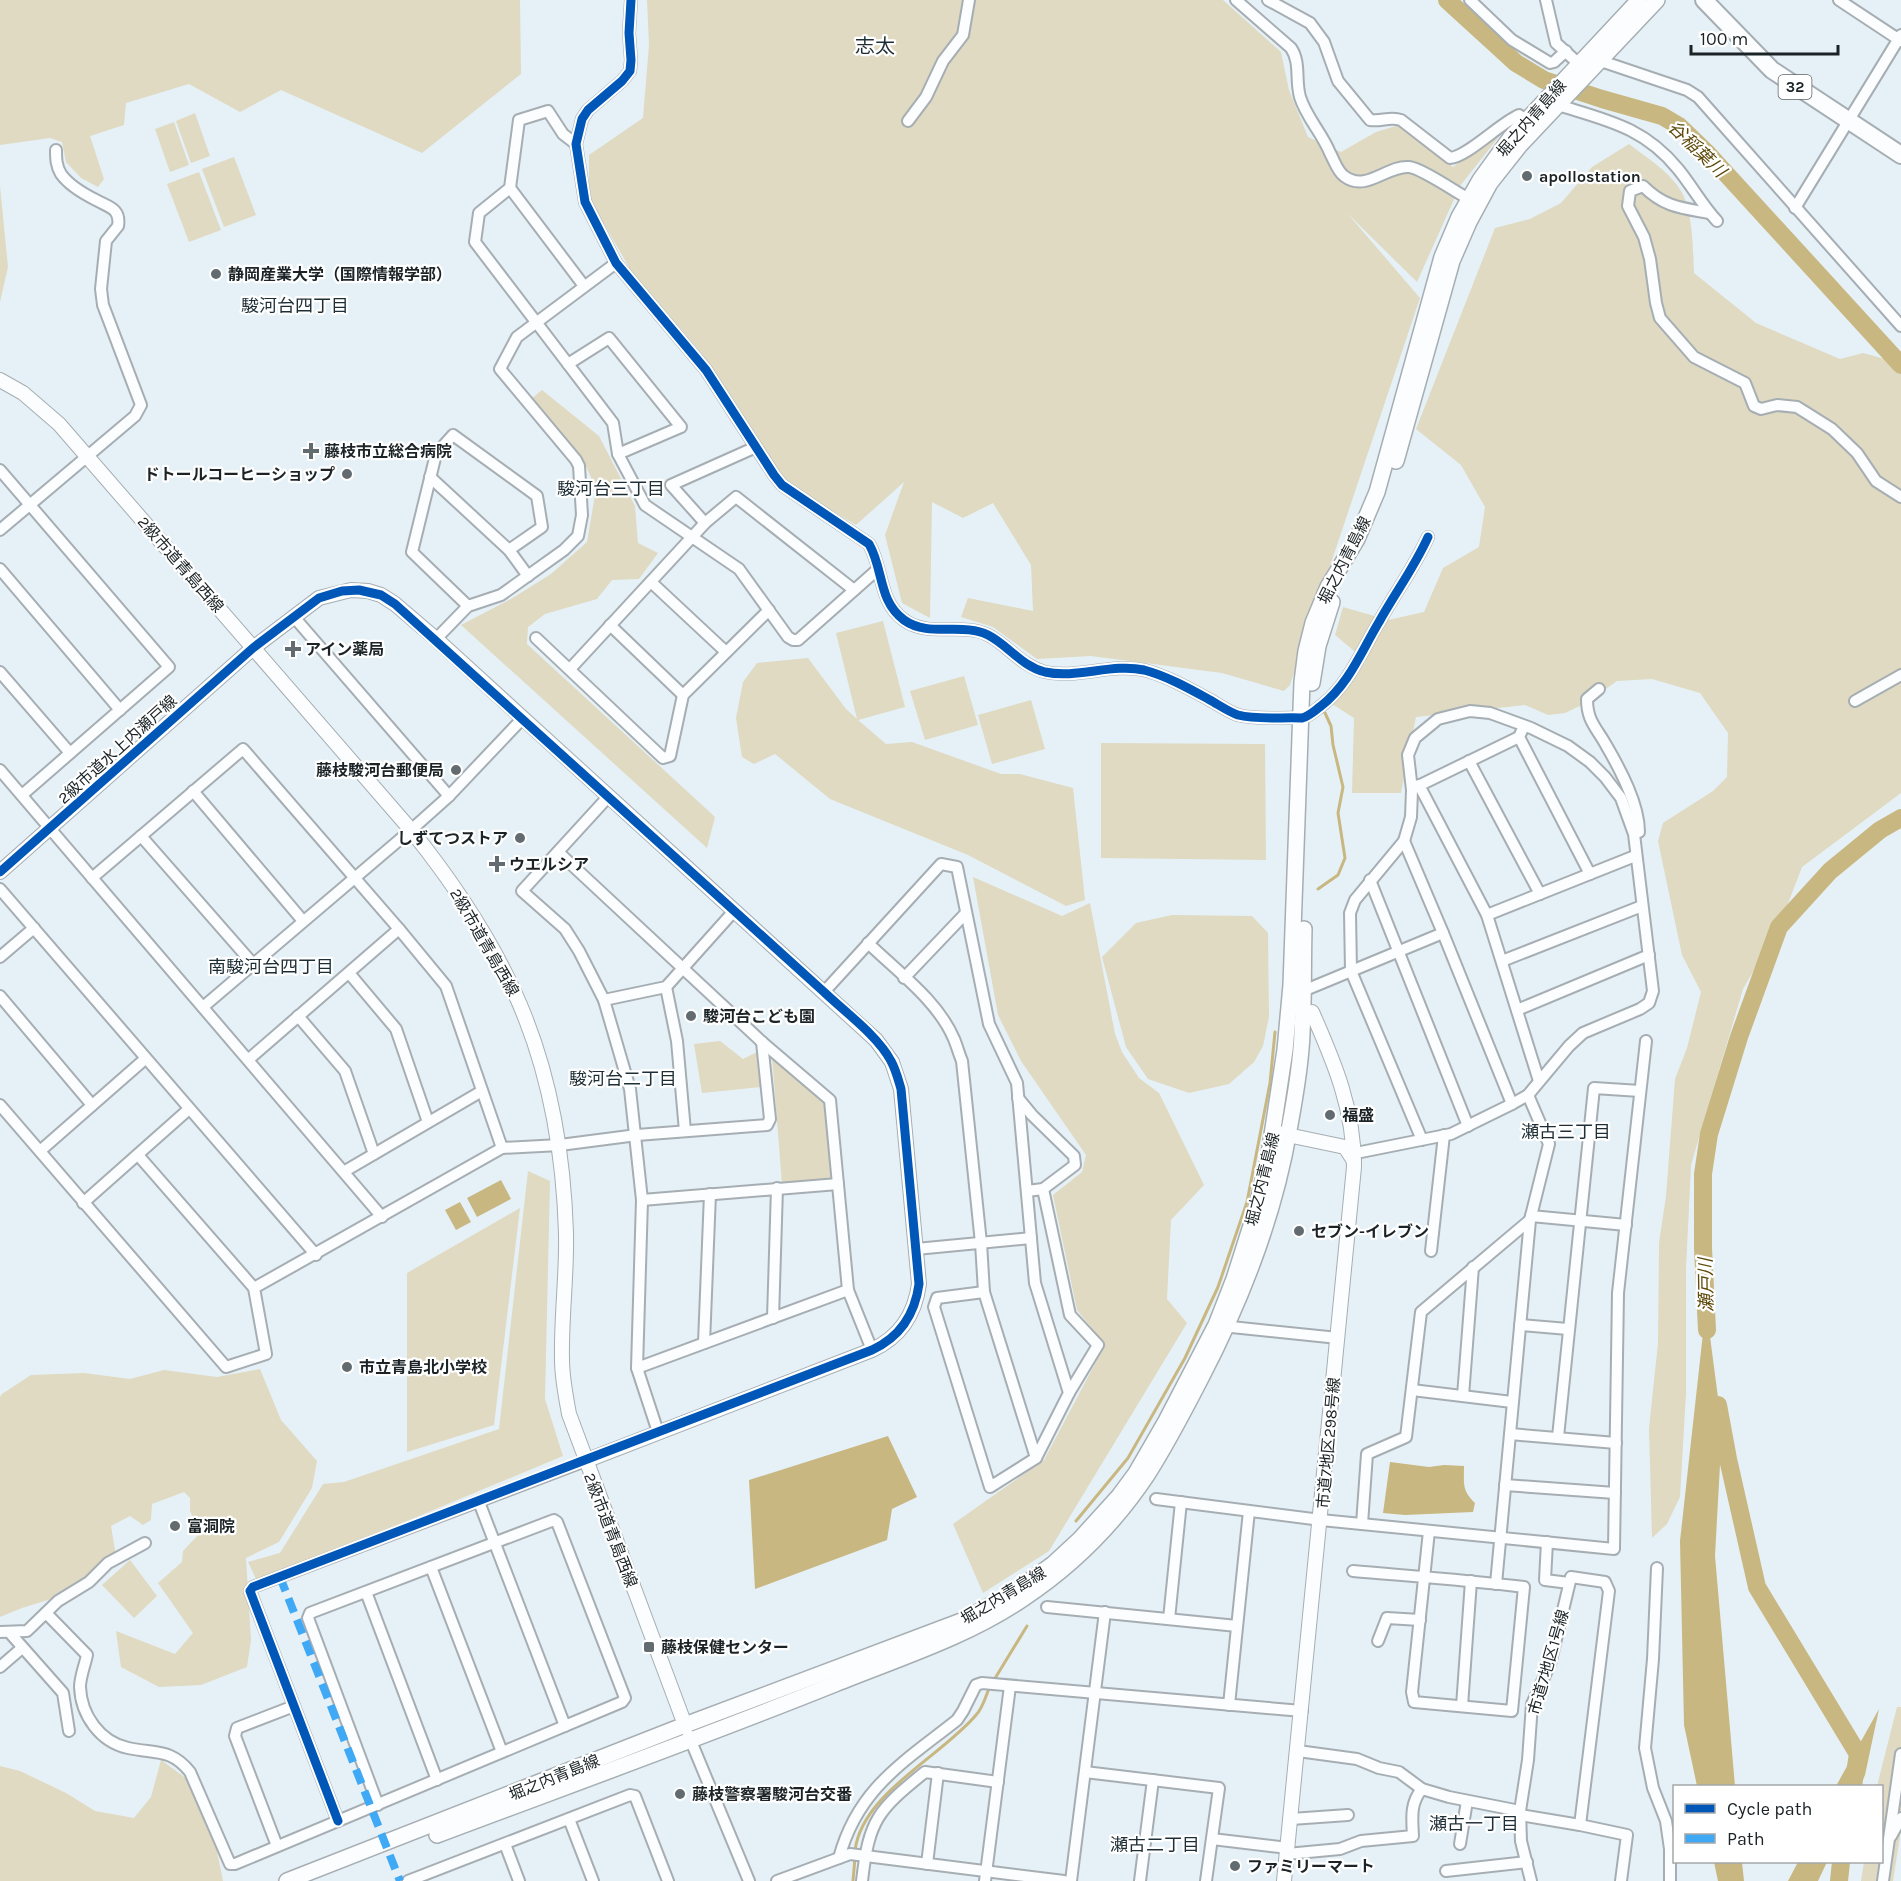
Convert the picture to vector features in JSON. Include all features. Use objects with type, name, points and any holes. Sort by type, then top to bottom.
[{"type":"main road","name":"堀之内青島線","points":[[1281,1134],[1306,716],[1318,646],[1329,609],[1337,589],[1365,544],[1388,494],[1452,261],[1469,222],[1490,183],[1639,0]]},
{"type":"main road","name":"堀之内青島線","points":[[1588,60],[1657,0]]},
{"type":"main road","name":"32","points":[[1704,0],[1772,70],[1901,154]]},
{"type":"main road","name":"堀之内青島線","points":[[317,1881],[964,1620],[1009,1595],[1053,1564],[1103,1514],[1136,1473],[1221,1326],[1268,1161],[1281,1134],[1302,1034],[1306,716],[1302,682],[1313,623],[1328,587],[1362,528],[1377,492],[1442,256],[1458,218],[1480,180],[1526,120],[1557,99]]},
{"type":"main road","name":"堀之内青島線","points":[[288,1881],[688,1732]]},
{"type":"street","points":[[631,0],[630,71],[622,81],[588,110],[582,119],[576,144],[585,202],[616,263],[705,370],[782,485],[869,544],[874,553],[885,596],[891,608],[912,625],[925,629],[967,630],[987,634],[1029,666],[1046,672],[1124,668],[1141,670],[1172,682],[1236,714],[1306,716],[1329,701],[1343,685],[1415,565],[1428,537]]},
{"type":"street","points":[[908,121],[926,98],[943,61],[963,35],[969,0]]},
{"type":"street","points":[[1236,0],[1291,48],[1296,57],[1299,94],[1304,108],[1322,136],[1337,168],[1344,176],[1355,181],[1363,181],[1376,179],[1400,167],[1412,167],[1469,199]]},
{"type":"street","points":[[1268,0],[1310,23],[1324,42],[1338,81],[1370,120],[1378,121],[1394,117],[1401,120],[1450,158],[1455,158],[1508,120],[1519,115],[1526,120]]},
{"type":"street","points":[[1470,0],[1512,40],[1550,63],[1566,51]]},
{"type":"street","points":[[1546,0],[1551,30],[1556,43],[1566,51],[1588,60],[1687,90],[1698,97],[1901,326]]},
{"type":"street","points":[[1795,208],[1900,38],[1839,0]]},
{"type":"street","points":[[1557,99],[1616,123],[1650,141],[1678,170],[1713,217],[1669,205],[1654,197],[1643,186],[1630,191],[1628,206],[1644,237],[1660,318],[1694,357],[1745,383],[1754,406],[1761,409],[1778,405],[1797,407],[1832,429],[1857,453],[1876,481],[1901,497]]},
{"type":"street","points":[[576,144],[563,134],[548,111],[519,120],[510,188],[479,213],[476,242],[613,423],[618,454],[645,505],[739,569],[788,637],[794,640],[798,640],[878,569]]},
{"type":"street","points":[[0,530],[135,416],[141,405],[103,304],[101,289],[106,241],[118,226],[117,213],[112,206],[96,200],[70,183],[60,173],[56,164],[56,150]]},
{"type":"street","points":[[510,188],[584,286]]},
{"type":"street","points":[[436,639],[468,606],[501,595],[564,550],[578,536],[582,515],[579,466],[500,369],[517,337],[616,263]]},
{"type":"street","points":[[568,364],[609,338],[681,427],[618,454]]},
{"type":"street","points":[[0,380],[42,407],[87,457]]},
{"type":"street","points":[[468,606],[412,552],[436,454],[453,435],[537,496],[542,527],[509,550]]},
{"type":"street","points":[[705,523],[671,485],[756,447]]},
{"type":"street","name":"2級市道青島西線","points":[[87,457],[411,830],[475,917],[519,998],[536,1043],[560,1145],[565,1193],[566,1250],[562,1362],[569,1414],[688,1732]]},
{"type":"street","points":[[0,470],[31,503],[169,667],[22,795]]},
{"type":"street","points":[[430,477],[509,550],[528,576]]},
{"type":"street","points":[[570,669],[705,523],[736,497],[854,590]]},
{"type":"street","points":[[0,569],[120,710]]},
{"type":"street","points":[[651,582],[726,652]]},
{"type":"street","name":"2級市道水上内瀬戸線","points":[[0,872],[254,648],[325,596],[342,591],[359,590],[381,595],[436,639],[876,1040],[897,1075],[901,1089],[919,1284],[913,1310],[906,1323],[892,1338],[872,1350],[585,1461]]},
{"type":"street","points":[[536,638],[663,758],[670,756],[683,694],[769,610]]},
{"type":"street","points":[[294,617],[449,795]]},
{"type":"street","points":[[610,625],[683,694]]},
{"type":"street","points":[[0,672],[70,753]]},
{"type":"street","points":[[1855,701],[1901,675]]},
{"type":"street","points":[[1599,689],[1587,699],[1587,708],[1590,721],[1619,767],[1631,796],[1639,828],[1639,842],[1635,856]]},
{"type":"street","points":[[1281,1134],[1345,1147],[1353,1157],[1444,1135],[1468,1126],[1528,1095],[1569,1046],[1583,1033],[1649,1003],[1653,991],[1634,834],[1621,798],[1590,762],[1568,746],[1490,713],[1470,711],[1438,719],[1415,738],[1408,755],[1416,788],[1487,915],[1539,1081]]},
{"type":"street","points":[[203,1007],[411,830],[449,795],[522,719]]},
{"type":"street","points":[[1416,788],[1519,736],[1524,726]]},
{"type":"street","points":[[1519,736],[1590,874]]},
{"type":"street","points":[[92,878],[243,749],[399,928],[446,986],[502,1148]]},
{"type":"street","points":[[1469,761],[1540,894]]},
{"type":"street","points":[[0,770],[382,1217]]},
{"type":"street","points":[[1416,788],[1404,841],[1370,880],[1355,900],[1350,913],[1351,971],[1422,1140]]},
{"type":"street","points":[[193,791],[303,921]]},
{"type":"street","points":[[608,797],[522,891],[565,930],[604,1000],[630,1089],[637,1135],[642,1200],[637,1368],[658,1432]]},
{"type":"street","points":[[141,836],[253,964]]},
{"type":"street","points":[[1404,841],[1512,1104]]},
{"type":"street","points":[[558,852],[762,1042],[830,1100],[848,1290],[872,1350]]},
{"type":"street","points":[[1487,915],[1635,856]]},
{"type":"street","points":[[824,992],[941,864],[957,867],[989,1024],[1017,1083],[1035,1283],[1069,1393]]},
{"type":"street","points":[[1370,880],[1468,1126]]},
{"type":"street","points":[[0,889],[316,1255]]},
{"type":"street","points":[[1502,961],[1642,906]]},
{"type":"street","points":[[604,1000],[666,987],[734,911]]},
{"type":"street","points":[[904,978],[966,913]]},
{"type":"street","points":[[0,957],[34,928]]},
{"type":"street","points":[[249,1059],[399,928]]},
{"type":"street","points":[[1303,991],[1443,933]]},
{"type":"street","points":[[868,943],[926,999],[943,1020],[954,1039],[962,1061],[984,1293],[1036,1458]]},
{"type":"street","points":[[1517,1010],[1649,955]]},
{"type":"street","points":[[349,972],[396,1029],[428,1122]]},
{"type":"street","points":[[666,987],[677,1041],[685,1131]]},
{"type":"street","points":[[0,996],[92,1105]]},
{"type":"street","name":"市道7地区298号線","points":[[1284,1881],[1321,1520],[1353,1157],[1351,1121],[1342,1084],[1312,1012]]},
{"type":"street","points":[[298,1016],[345,1071],[374,1154]]},
{"type":"street","points":[[1156,1499],[1321,1520],[1614,1549],[1618,1293],[1646,1041]]},
{"type":"street","points":[[254,1288],[502,1148],[560,1145],[637,1135],[767,1125],[770,1119],[762,1042]]},
{"type":"street","points":[[40,1151],[145,1059]]},
{"type":"street","points":[[1558,1437],[1594,1088],[1640,1091]]},
{"type":"street","points":[[345,1171],[482,1091]]},
{"type":"street","points":[[1496,1584],[1531,1218],[1549,1144],[1528,1095]]},
{"type":"street","points":[[1018,1098],[1074,1156],[1075,1165],[1043,1189],[1027,1191]]},
{"type":"street","points":[[0,1105],[226,1367],[266,1354],[254,1288],[138,1155]]},
{"type":"street","points":[[83,1203],[189,1109]]},
{"type":"street","points":[[1431,1251],[1444,1135]]},
{"type":"street","points":[[642,1200],[838,1184]]},
{"type":"street","points":[[773,1318],[777,1188]]},
{"type":"street","points":[[984,1293],[937,1298],[934,1307],[990,1487],[1036,1458],[1069,1393],[1098,1345],[1070,1315],[1043,1189]]},
{"type":"street","points":[[704,1342],[710,1194]]},
{"type":"street","points":[[1362,1524],[1367,1454],[1406,1437],[1420,1312],[1531,1218],[1626,1225]]},
{"type":"street","points":[[916,1249],[1031,1238]]},
{"type":"street","points":[[1463,1396],[1473,1266]]},
{"type":"street","points":[[637,1368],[848,1290]]},
{"type":"street","points":[[1520,1325],[1568,1329]]},
{"type":"street","points":[[1221,1326],[1338,1338]]},
{"type":"street","points":[[1412,1390],[1512,1402]]},
{"type":"street","points":[[1510,1434],[1616,1443]]},
{"type":"street","points":[[338,1821],[250,1591],[256,1586],[585,1461]]},
{"type":"street","points":[[1505,1485],[1615,1493]]},
{"type":"street","points":[[479,1502],[565,1726]]},
{"type":"street","points":[[1169,1619],[1181,1502]]},
{"type":"street","points":[[1229,1705],[1249,1511]]},
{"type":"street","points":[[46,1613],[87,1655],[80,1686],[82,1702],[87,1716],[97,1730],[112,1742],[127,1748],[159,1752],[183,1763],[190,1772],[230,1864],[378,1805],[622,1702],[625,1698],[557,1522],[554,1520],[310,1614],[308,1618],[378,1805]]},
{"type":"street","points":[[1353,1571],[1424,1577],[1471,1581],[1524,1587],[1512,1711],[1414,1702],[1412,1692],[1420,1620],[1424,1577],[1429,1531]]},
{"type":"street","points":[[1547,1542],[1545,1580],[1569,1583],[1571,1577],[1605,1582],[1609,1591],[1580,1825]]},
{"type":"street","points":[[5,1632],[27,1631],[58,1600],[89,1582],[108,1563],[145,1543]]},
{"type":"street","points":[[431,1567],[502,1752]]},
{"type":"street","points":[[1657,1568],[1653,1659],[1645,1748],[1653,1788],[1666,1821],[1670,1849],[1670,1881]]},
{"type":"street","points":[[1462,1706],[1471,1581]]},
{"type":"street","name":"市道7地区1号線","points":[[1531,1881],[1521,1841],[1520,1813],[1528,1760],[1532,1704],[1550,1664],[1569,1583]]},
{"type":"street","points":[[366,1592],[437,1780]]},
{"type":"street","points":[[1047,1606],[1237,1626]]},
{"type":"street","points":[[1071,1881],[1105,1612]]},
{"type":"street","points":[[1378,1641],[1387,1618],[1420,1620]]},
{"type":"street","points":[[5,1632],[22,1647],[63,1693],[69,1731]]},
{"type":"street","points":[[0,1667],[22,1647]]},
{"type":"street","points":[[844,1856],[844,1839],[858,1812],[875,1787],[957,1720],[976,1685],[982,1683],[1302,1711]]},
{"type":"street","points":[[986,1876],[998,1782],[1005,1685]]},
{"type":"street","points":[[278,1846],[235,1736],[237,1728],[294,1706]]},
{"type":"street","points":[[688,1732],[749,1881]]},
{"type":"street","points":[[1298,1751],[1357,1759],[1379,1768],[1399,1772],[1422,1789],[1520,1813],[1627,1835],[1621,1881]]},
{"type":"street","points":[[1883,1881],[1901,1754]]},
{"type":"street","points":[[862,1881],[864,1856],[872,1827],[892,1798],[925,1772],[998,1782]]},
{"type":"street","points":[[1085,1772],[1219,1788],[1206,1881]]},
{"type":"street","points":[[927,1864],[938,1773]]},
{"type":"street","points":[[1140,1881],[1153,1780]]},
{"type":"street","points":[[1212,1839],[1287,1851],[1341,1849],[1361,1841],[1413,1836],[1413,1805],[1422,1789]]},
{"type":"street","points":[[408,1881],[439,1876],[505,1844],[630,1795],[635,1796],[668,1881]]},
{"type":"street","points":[[1460,1844],[1467,1801]]},
{"type":"street","points":[[1291,1819],[1348,1815]]},
{"type":"street","points":[[1888,1839],[1901,1818]]},
{"type":"street","points":[[569,1819],[592,1881]]},
{"type":"street","points":[[505,1844],[519,1881]]},
{"type":"street","points":[[777,1881],[844,1856],[864,1856],[927,1864],[986,1876],[1064,1881]]},
{"type":"street","points":[[1446,1871],[1527,1863]]},
{"type":"shaded area","points":[[0,0],[520,0],[521,74],[422,153],[281,90],[240,112],[189,84],[126,103],[124,125],[90,136],[104,179],[98,187],[81,178],[66,162],[62,142],[50,138],[0,145]]},
{"type":"shaded area","points":[[647,0],[1223,0],[1281,52],[1289,90],[1308,137],[1341,152],[1376,132],[1399,125],[1453,167],[1505,129],[1460,186],[1417,282],[1347,213],[1420,298],[1290,685],[1284,691],[1222,673],[1091,656],[1037,659],[993,627],[961,617],[968,598],[1033,611],[1031,565],[993,503],[963,518],[932,502],[930,618],[902,603],[885,535],[904,482],[856,525],[784,482],[702,354],[630,269],[589,198],[589,155],[643,118],[649,45]]},
{"type":"shaded area","points":[[195,113],[210,156],[191,163],[176,121]]},
{"type":"shaded area","points":[[174,122],[189,165],[170,172],[155,129]]},
{"type":"shaded area","points":[[1629,144],[1664,171],[1681,191],[1690,219],[1694,273],[1756,323],[1840,359],[1863,353],[1885,359],[1901,374],[1901,793],[1802,867],[1779,927],[1743,989],[1691,1165],[1686,1269],[1686,1393],[1680,1497],[1667,1524],[1652,1538],[1649,1428],[1658,1343],[1659,1243],[1666,1196],[1675,1079],[1687,1048],[1701,992],[1682,955],[1658,841],[1663,823],[1713,791],[1727,777],[1728,733],[1700,693],[1652,679],[1617,681],[1586,703],[1565,713],[1548,715],[1525,705],[1416,717],[1401,793],[1352,793],[1354,718],[1332,704],[1366,661],[1335,635],[1343,607],[1388,620],[1424,612],[1443,568],[1479,547],[1485,507],[1461,465],[1416,429],[1495,228],[1530,219],[1561,203],[1592,167]]},
{"type":"shaded area","points":[[234,157],[256,215],[224,227],[202,169]]},
{"type":"shaded area","points":[[199,172],[221,230],[189,242],[167,184]]},
{"type":"shaded area","points":[[0,186],[8,267],[0,302]]},
{"type":"shaded area","points":[[542,390],[599,436],[635,506],[638,543],[658,553],[639,579],[612,580],[597,599],[545,614],[528,627],[527,644],[715,817],[707,848],[461,625],[511,599],[551,574],[587,542],[596,489],[582,457],[531,399]]},
{"type":"shaded area","points":[[883,621],[905,707],[858,720],[886,744],[912,742],[1001,774],[1020,774],[1073,788],[1085,900],[1066,906],[968,855],[830,799],[775,754],[754,764],[742,757],[736,718],[743,682],[757,663],[808,658],[846,709],[857,719],[836,633]]},
{"type":"shaded area","points":[[964,676],[978,725],[925,740],[910,691]]},
{"type":"shaded area","points":[[1031,700],[1045,749],[992,764],[978,715]]},
{"type":"shaded area","points":[[1101,743],[1265,744],[1266,860],[1101,858]]},
{"type":"shaded area","points":[[973,877],[1062,916],[1090,903],[1115,1034],[1122,1052],[1139,1078],[1159,1093],[1204,1185],[1171,1220],[1167,1299],[1187,1323],[1049,1551],[983,1593],[953,1524],[1044,1460],[1105,1345],[1077,1310],[1053,1195],[1082,1172],[1086,1155],[1021,1061],[998,1015]]},
{"type":"shaded area","points":[[1172,915],[1252,916],[1268,933],[1269,1017],[1263,1046],[1254,1062],[1229,1084],[1189,1093],[1148,1079],[1126,1047],[1102,957],[1136,923]]},
{"type":"shaded area","points":[[720,1041],[743,1059],[757,1052],[761,1087],[702,1093],[694,1044]]},
{"type":"shaded area","points":[[772,1057],[825,1101],[832,1180],[782,1184]]},
{"type":"shaded area","points":[[528,1171],[550,1181],[545,1399],[563,1456],[258,1583],[248,1562],[280,1553],[323,1484],[344,1482],[499,1429]]},
{"type":"shaded area","points":[[501,1180],[511,1199],[477,1217],[467,1198]]},
{"type":"shaded area","points":[[460,1202],[471,1222],[456,1230],[445,1210]]},
{"type":"shaded area","points":[[520,1208],[494,1425],[407,1452],[407,1273]]},
{"type":"shaded area","points":[[1706,1306],[1722,1428],[1715,1556],[1735,1785],[1697,1785],[1684,1725],[1680,1541]]},
{"type":"shaded area","points":[[260,1369],[281,1420],[317,1461],[312,1488],[279,1542],[246,1558],[251,1640],[247,1667],[201,1685],[159,1687],[121,1667],[116,1631],[175,1654],[193,1633],[158,1583],[182,1562],[183,1551],[200,1533],[190,1511],[190,1498],[184,1492],[152,1504],[151,1520],[143,1525],[130,1516],[111,1526],[117,1562],[90,1587],[0,1617],[0,1397],[2,1394],[31,1375],[84,1373],[130,1379],[164,1370],[217,1377]]},
{"type":"shaded area","points":[[888,1436],[917,1497],[892,1509],[887,1540],[755,1589],[749,1480]]},
{"type":"shaded area","points":[[1390,1462],[1429,1467],[1464,1466],[1465,1487],[1475,1503],[1473,1512],[1405,1515],[1383,1513]]},
{"type":"shaded area","points":[[130,1560],[157,1596],[134,1618],[102,1585]]},
{"type":"shaded area","points":[[1897,1707],[1901,1707],[1901,1830],[1893,1881],[1861,1881],[1864,1863],[1883,1863],[1883,1785],[1877,1785]]},
{"type":"shaded area","points":[[1879,1709],[1865,1775],[1860,1785],[1837,1785]]},
{"type":"shaded area","points":[[161,1760],[187,1779],[217,1851],[223,1881],[0,1881],[0,1766],[20,1771],[66,1793],[95,1811],[134,1818],[151,1797]]},
{"type":"shaded area","points":[[1714,1863],[1742,1863],[1744,1881],[1718,1881]]},
{"type":"shaded area","points":[[1797,1863],[1827,1863],[1818,1881],[1788,1881]]},
{"type":"waterway","name":"谷稲葉川","points":[[1447,0],[1516,63],[1544,80],[1662,116],[1679,126],[1708,154],[1901,365]]},
{"type":"waterway","points":[[1318,889],[1338,875],[1345,858],[1338,813],[1343,787],[1331,726],[1325,713]]},
{"type":"waterway","name":"瀬戸川","points":[[1707,1330],[1703,1248],[1703,1174],[1709,1134],[1739,1037],[1779,927],[1830,871],[1880,830],[1901,818]]},
{"type":"waterway","points":[[1076,1521],[1128,1458],[1185,1358],[1218,1287],[1247,1202],[1270,1083],[1275,1032]]},
{"type":"waterway","name":"瀬戸川","points":[[1718,1405],[1757,1587],[1858,1754],[1853,1785]]},
{"type":"waterway","points":[[994,1680],[1027,1626]]},
{"type":"waterway","points":[[855,1851],[861,1830],[872,1811],[905,1777],[976,1715],[990,1686]]},
{"type":"waterway","points":[[853,1881],[855,1858]]},
{"type":"waterway","name":"瀬戸川","points":[[1839,1881],[1841,1863]]},
{"type":"marked path","points":[[280,1577],[400,1881]]},
{"type":"cycle path","points":[[631,0],[630,71],[622,81],[588,110],[582,119],[576,144],[585,202],[616,263],[706,370],[782,485],[869,544],[885,594],[890,604],[904,620],[924,628],[978,631],[1002,644],[1029,665],[1045,672],[1069,674],[1120,668],[1144,670],[1178,683],[1238,715],[1261,718],[1302,718],[1308,716],[1331,697],[1347,678],[1428,537]]},
{"type":"cycle path","points":[[0,872],[253,648],[319,598],[342,591],[359,590],[381,595],[395,604],[861,1025],[878,1042],[896,1071],[901,1089],[919,1284],[910,1315],[891,1338],[872,1350],[253,1587],[250,1591],[338,1821]]},
{"type":"place","name":"apollostation","points":[[1527,176]]},
{"type":"place","name":"静岡産業大学（国際情報学部）","points":[[216,274]]},
{"type":"place","name":"藤枝市立総合病院","points":[[311,451]]},
{"type":"place","name":"ドトールコーヒーショップ","points":[[347,474]]},
{"type":"place","name":"アイン薬局","points":[[293,649]]},
{"type":"place","name":"藤枝駿河台郵便局","points":[[456,770]]},
{"type":"place","name":"しずてつストア","points":[[520,838]]},
{"type":"place","name":"ウエルシア","points":[[497,864]]},
{"type":"place","name":"駿河台こども園","points":[[691,1016]]},
{"type":"place","name":"福盛","points":[[1330,1115]]},
{"type":"place","name":"セブン-イレブン","points":[[1299,1231]]},
{"type":"place","name":"市立青島北小学校","points":[[347,1367]]},
{"type":"place","name":"富洞院","points":[[175,1526]]},
{"type":"place","name":"藤枝保健センター","points":[[649,1647]]},
{"type":"place","name":"藤枝警察署駿河台交番","points":[[680,1794]]},
{"type":"place","name":"ファミリーマート","points":[[1235,1866]]},
{"type":"district","name":"志太","points":[[875,46]]},
{"type":"district","name":"駿河台四丁目","points":[[295,306]]},
{"type":"district","name":"駿河台三丁目","points":[[611,489]]},
{"type":"district","name":"南駿河台四丁目","points":[[271,967]]},
{"type":"district","name":"駿河台二丁目","points":[[623,1079]]},
{"type":"district","name":"瀬古三丁目","points":[[1566,1132]]},
{"type":"district","name":"瀬古一丁目","points":[[1474,1824]]},
{"type":"district","name":"瀬古二丁目","points":[[1155,1845]]}]
